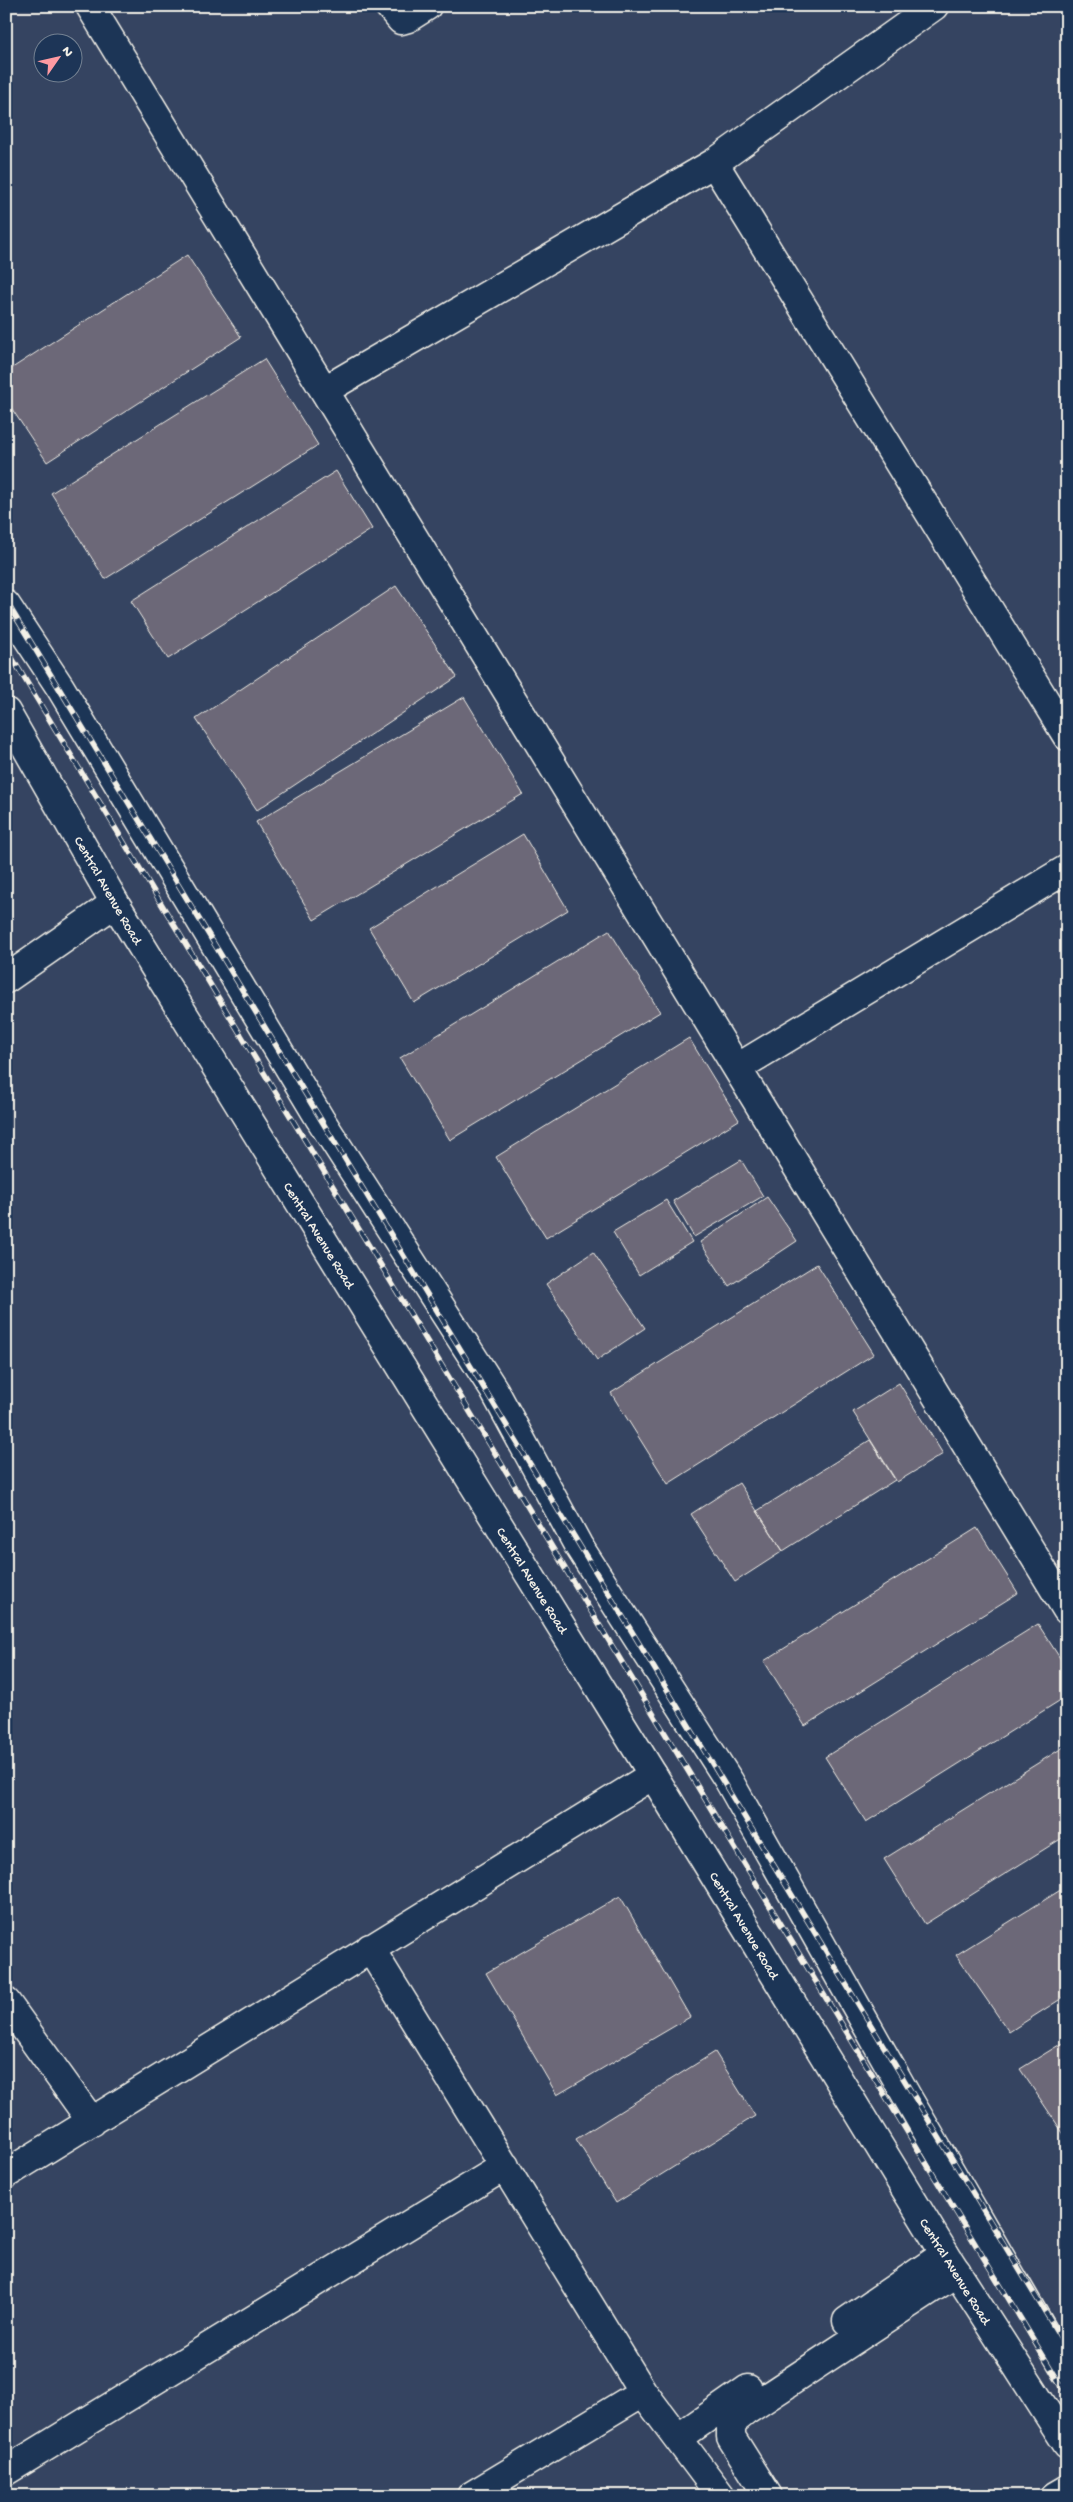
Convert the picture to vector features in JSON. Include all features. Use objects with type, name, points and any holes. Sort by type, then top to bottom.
[{"type":"street","points":[[90,6],[1067,1610]]},
{"type":"street","points":[[389,6],[401,20],[408,18],[427,6]]},
{"type":"street","points":[[325,390],[714,163],[934,6]]},
{"type":"street","points":[[714,163],[1067,736]]},
{"type":"street","points":[[6,605],[65,695],[320,1119],[494,1390],[578,1544],[729,1781],[909,2100],[1067,2372]]},
{"type":"street","name":"Central Avenue Road","points":[[6,712],[115,903],[653,1775],[951,2263],[1067,2444]]},
{"type":"street","points":[[737,1068],[1067,869]]},
{"type":"street","points":[[6,980],[115,903]]},
{"type":"street","points":[[6,2174],[653,1775]]},
{"type":"street","points":[[370,1948],[643,2392],[721,2496]]},
{"type":"street","points":[[6,2002],[92,2122]]},
{"type":"street","points":[[6,2471],[505,2166]]},
{"type":"street","points":[[678,2438],[951,2263]]},
{"type":"street","points":[[768,2496],[731,2437],[731,2423],[951,2263]]},
{"type":"street","points":[[471,2496],[643,2392]]},
{"type":"street","points":[[1055,2496],[1067,2489]]},
{"type":"building","points":[[187,255],[241,337],[47,462],[6,400],[6,372]]},
{"type":"building","points":[[264,359],[318,445],[105,579],[51,493]]},
{"type":"building","points":[[336,471],[372,529],[168,659],[131,601]]},
{"type":"building","points":[[396,586],[457,677],[257,810],[196,719]]},
{"type":"building","points":[[464,697],[523,794],[314,920],[256,822]]},
{"type":"building","points":[[523,834],[568,910],[414,1003],[369,928]]},
{"type":"building","points":[[609,930],[660,1012],[450,1140],[400,1058]]},
{"type":"building","points":[[689,1038],[739,1120],[546,1238],[496,1157]]},
{"type":"building","points":[[741,1160],[763,1196],[694,1237],[673,1201]]},
{"type":"building","points":[[767,1197],[797,1241],[729,1286],[700,1242]]},
{"type":"building","points":[[666,1200],[692,1242],[639,1275],[613,1232]]},
{"type":"building","points":[[593,1252],[645,1328],[597,1360],[546,1284]]},
{"type":"building","points":[[817,1264],[874,1354],[668,1484],[611,1393]]},
{"type":"building","points":[[899,1383],[943,1454],[897,1482],[853,1412]]},
{"type":"building","points":[[870,1440],[895,1480],[783,1551],[757,1511]]},
{"type":"building","points":[[739,1483],[783,1551],[735,1582],[691,1514]]},
{"type":"building","points":[[977,1528],[1018,1593],[805,1726],[764,1661]]},
{"type":"building","points":[[1038,1624],[1067,1669],[1067,1696],[866,1822],[825,1757]]},
{"type":"building","points":[[1067,1745],[1067,1835],[925,1924],[884,1859]]},
{"type":"building","points":[[1067,1886],[1067,1995],[1009,2032],[956,1955]]},
{"type":"building","points":[[620,1896],[690,2017],[557,2095],[486,1973]]},
{"type":"building","points":[[1067,2040],[1067,2139],[1020,2069]]},
{"type":"building","points":[[715,2052],[755,2116],[616,2203],[576,2139]]},
{"type":"railway","points":[[6,601],[1067,2348]]},
{"type":"railway","points":[[6,648],[1067,2395]]}]
